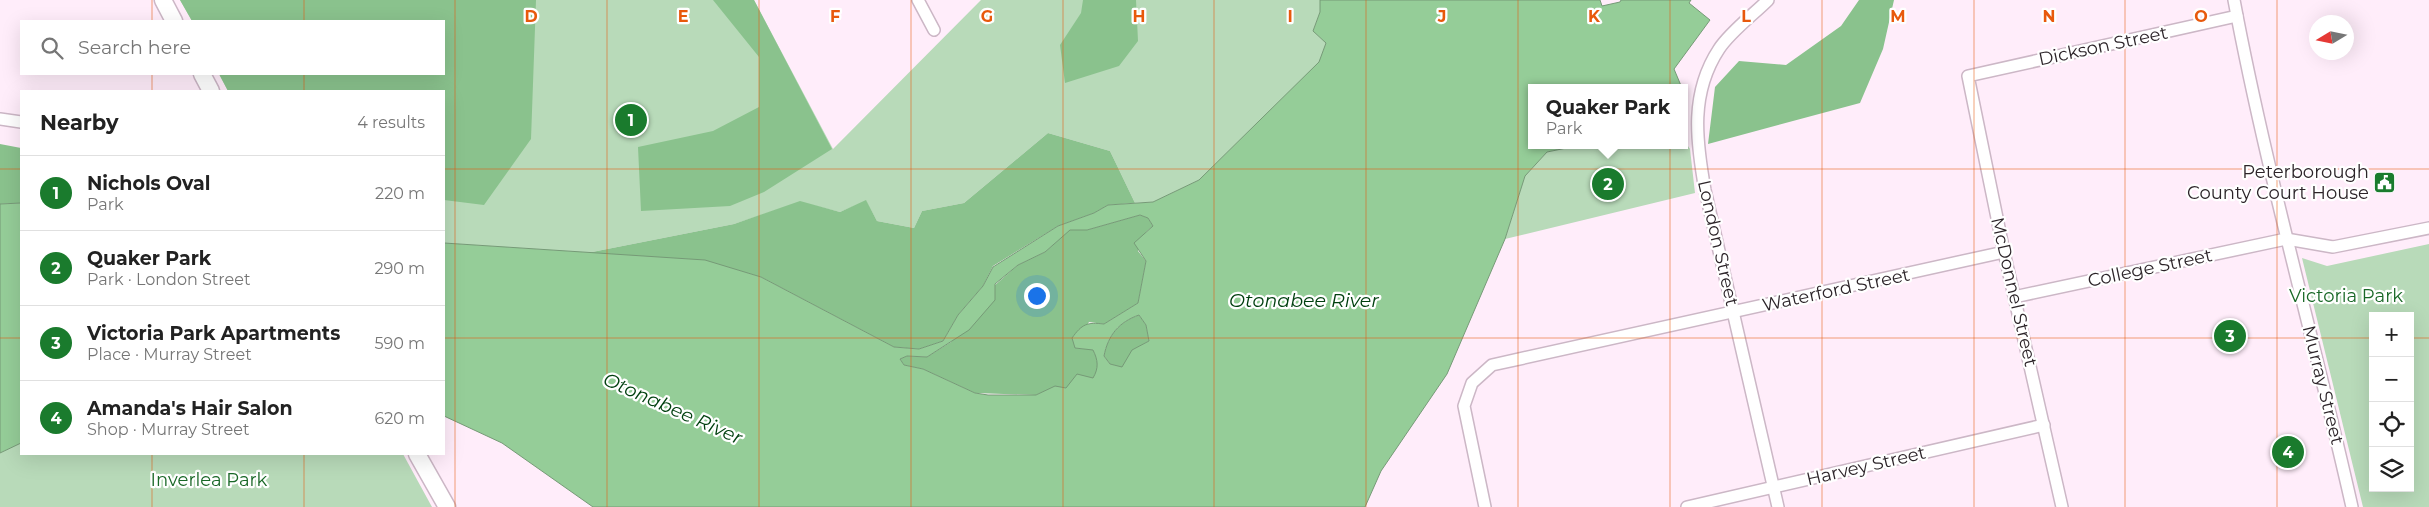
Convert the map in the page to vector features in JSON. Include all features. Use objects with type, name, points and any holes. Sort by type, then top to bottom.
[{"type":"main road","points":[[163,0],[173,20]]},
{"type":"main road","points":[[203,75],[210,90]]},
{"type":"main road","points":[[418,455],[447,507]]},
{"type":"street","points":[[918,0],[934,30]]},
{"type":"street","name":"London Street","points":[[1768,0],[1720,48],[1702,82],[1698,148],[1705,190],[1778,507]]},
{"type":"street","name":"Murray Street","points":[[2234,0],[2286,239],[2326,394],[2352,507]]},
{"type":"street","name":"Dickson Street","points":[[1968,76],[2237,16]]},
{"type":"street","name":"McDonnel Street","points":[[1968,76],[2004,252],[2062,507]]},
{"type":"street","points":[[0,119],[20,122]]},
{"type":"street","points":[[2286,239],[2333,246],[2429,228]]},
{"type":"street","name":"College Street","points":[[2014,297],[2286,239]]},
{"type":"street","name":"Waterford Street","points":[[1485,507],[1464,406],[1472,383],[1492,364],[2004,252]]},
{"type":"street","name":"Harvey Street","points":[[1687,507],[2044,425]]},
{"type":"green space","points":[[180,0],[754,0],[833,149],[981,0],[1320,0],[1320,12],[1313,31],[1326,43],[1320,62],[1199,180],[1153,202],[1135,203],[1110,151],[1048,133],[964,203],[922,211],[914,228],[877,221],[866,201],[840,212],[800,202],[734,224],[587,253],[445,243],[445,90],[227,90],[220,75],[445,75],[445,20],[191,20]]},
{"type":"green space","points":[[1688,146],[1690,149],[1695,193],[1505,239],[1525,176],[1547,152],[1562,149],[1688,149]]},
{"type":"green space","name":"Victoria Park","points":[[2429,244],[2429,507],[2363,507],[2302,258],[2327,266]]},
{"type":"green space","name":"Inverlea Park","points":[[20,443],[20,455],[404,455],[432,507],[0,507],[0,453]]},
{"type":"shaded area","points":[[180,0],[536,0],[531,139],[484,205],[445,200],[445,90],[227,90],[220,75],[445,75],[445,20],[191,20]]},
{"type":"shaded area","points":[[713,0],[754,0],[832,149],[764,192],[730,206],[641,211],[638,147],[713,131],[759,107],[759,57]]},
{"type":"shaded area","points":[[1083,0],[1136,0],[1138,41],[1119,66],[1065,83],[1060,45],[1081,13]]},
{"type":"shaded area","points":[[1859,0],[1894,0],[1883,49],[1860,103],[1708,144],[1715,87],[1739,61],[1786,65],[1841,26]]},
{"type":"shaded area","points":[[1048,133],[1110,151],[1135,203],[1108,205],[1094,213],[1058,226],[993,266],[983,286],[958,315],[943,341],[919,349],[894,347],[761,277],[705,261],[587,253],[734,224],[800,201],[840,212],[866,200],[877,221],[914,228],[922,211],[964,203]]},
{"type":"shaded area","points":[[0,144],[20,148],[20,203],[0,204]]},
{"type":"shaded area","points":[[1140,215],[1148,218],[1153,226],[1146,232],[1138,251],[1146,261],[1138,303],[1104,324],[1089,322],[1075,348],[1093,349],[1097,358],[1098,370],[1093,379],[1066,388],[1055,387],[1036,395],[975,393],[923,369],[904,365],[900,359],[907,356],[927,357],[951,342],[995,285],[1018,265],[1045,252],[1070,229],[1087,230]]},
{"type":"shaded area","points":[[1139,315],[1146,325],[1149,341],[1133,350],[1122,368],[1110,364],[1104,356],[1108,342],[1120,326]]},
{"type":"water","name":"Otonabee River","points":[[1320,0],[1600,0],[1602,6],[1620,2],[1621,0],[1691,0],[1689,3],[1710,20],[1674,69],[1680,84],[1528,84],[1528,149],[1562,149],[1547,152],[1525,176],[1505,239],[1447,374],[1381,471],[1365,507],[593,507],[502,443],[445,416],[445,243],[705,260],[761,277],[894,347],[919,349],[943,341],[958,315],[983,286],[993,267],[1058,226],[1094,213],[1108,205],[1153,202],[1199,180],[1319,62],[1326,43],[1313,31],[1320,12]],"holes":[[[1140,215],[1148,218],[1153,226],[1134,243],[1146,261],[1138,303],[1104,324],[1093,323],[1085,325],[1072,338],[1075,348],[1093,350],[1097,364],[1093,378],[1077,374],[1066,388],[1055,386],[1036,395],[988,395],[975,393],[923,369],[904,365],[900,359],[907,356],[927,357],[969,330],[995,300],[995,284],[1018,265],[1045,252],[1070,230],[1087,230]],[[1139,315],[1146,325],[1149,341],[1132,350],[1122,367],[1110,364],[1104,356],[1108,342],[1116,330],[1126,321]]]},
{"type":"water","points":[[20,203],[20,443],[0,453],[0,204]]},
{"type":"place","name":"Nichols Oval","points":[[631,120]]},
{"type":"place","name":"Peterborough County Court House","points":[[2385,182]]},
{"type":"place","name":"Quaker Park","points":[[1608,184]]},
{"type":"place","name":"Victoria Park Apartments","points":[[2230,336]]},
{"type":"place","name":"Amanda's Hair Salon","points":[[2288,452]]}]
